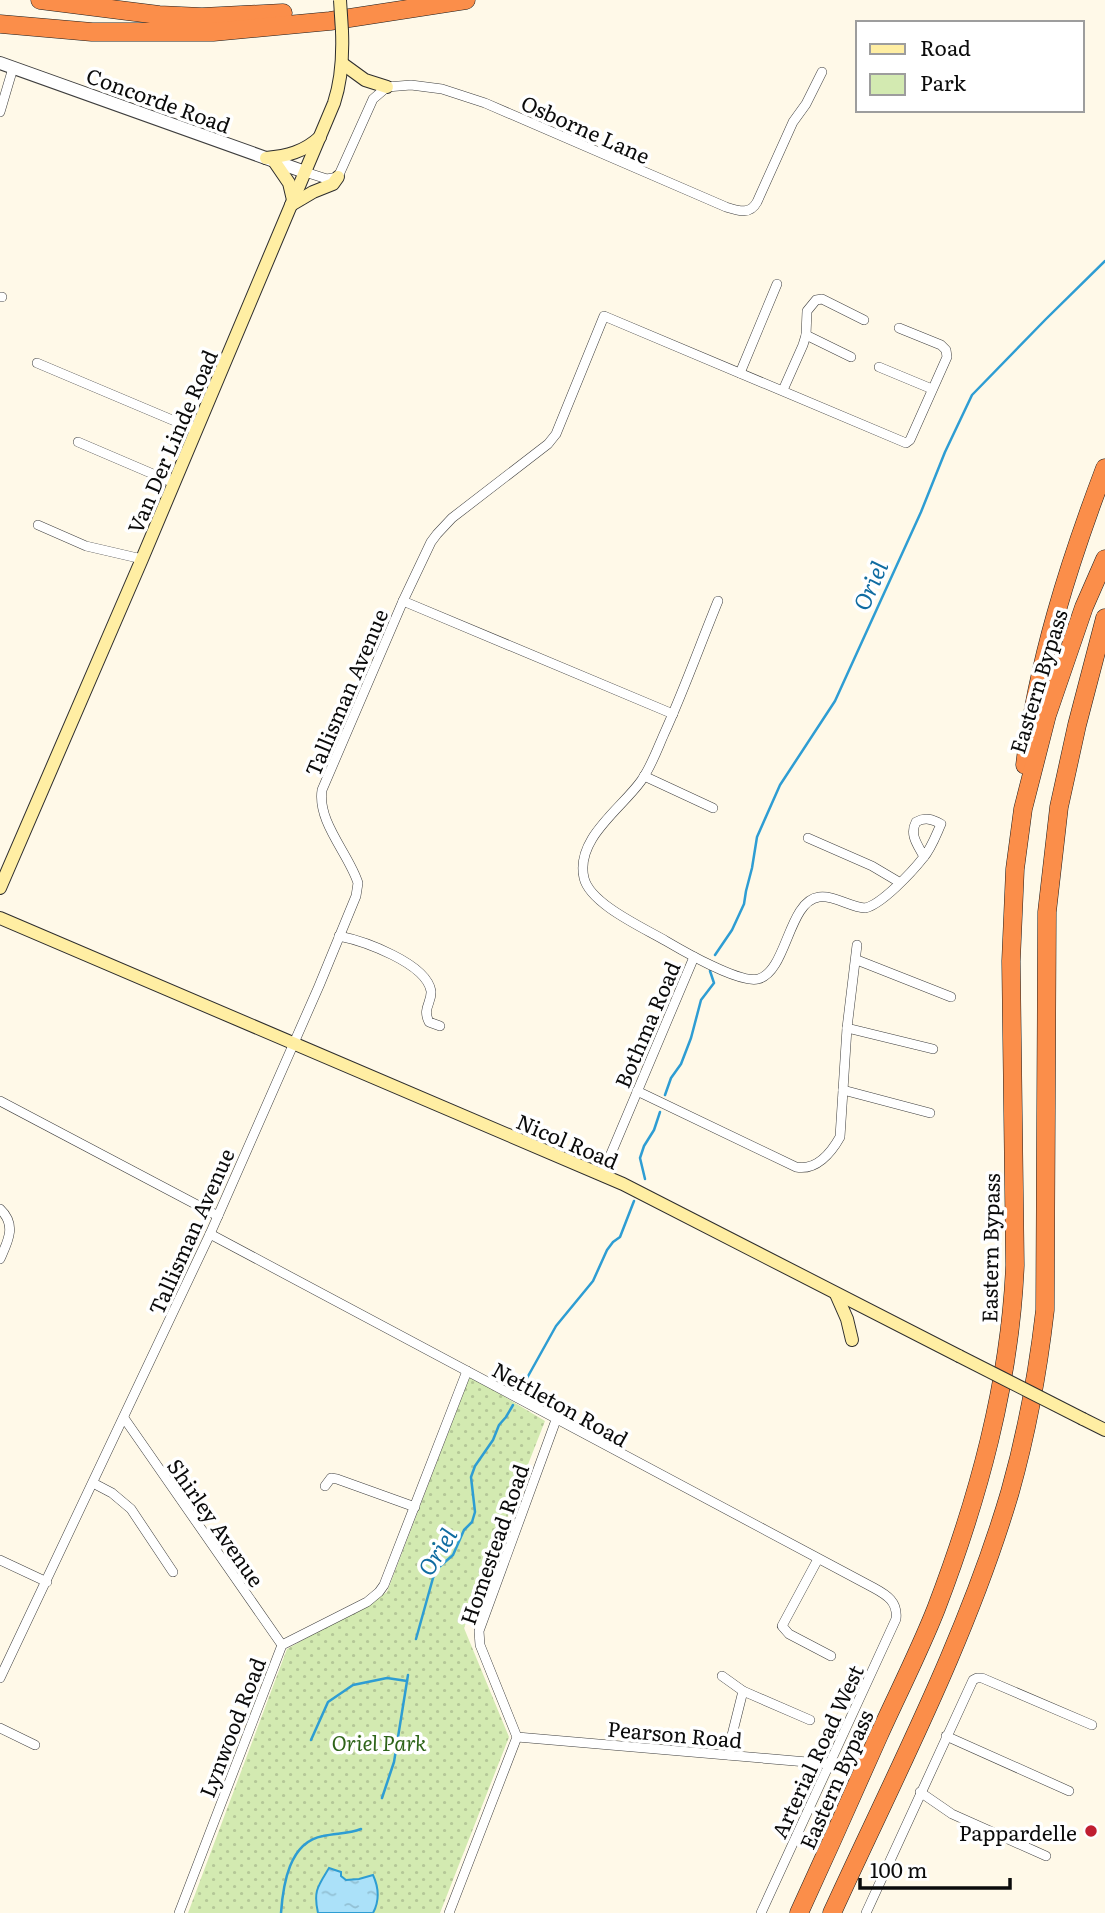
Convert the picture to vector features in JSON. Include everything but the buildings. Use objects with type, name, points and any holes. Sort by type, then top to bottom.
[{"type":"highway","points":[[40,0],[148,14],[202,17],[274,14],[440,0]]},
{"type":"highway","points":[[0,23],[92,32],[214,32],[330,20],[466,0]]},
{"type":"highway","points":[[1023,809],[1027,744],[1047,645],[1075,552],[1104,470]]},
{"type":"highway","name":"Eastern Bypass","points":[[799,1913],[935,1611],[963,1533],[989,1445],[1007,1359],[1015,1265],[1011,961],[1015,869],[1023,809],[1047,715],[1084,607],[1105,559]]},
{"type":"highway","points":[[832,1913],[959,1633],[993,1543],[1020,1452],[1040,1360],[1045,1310],[1047,912],[1059,807],[1089,673],[1105,618]]},
{"type":"highway","points":[[1089,673],[1105,645]]},
{"type":"main road","name":"Van Der Linde Road","points":[[0,888],[142,559],[340,87],[343,64],[340,0]]},
{"type":"main road","points":[[343,64],[365,80],[387,87]]},
{"type":"main road","points":[[321,135],[311,146],[270,160],[289,183],[292,203],[333,184],[338,177]]},
{"type":"main road","name":"Nicol Road","points":[[0,918],[646,1195],[1105,1430]]},
{"type":"main road","points":[[836,1294],[847,1319],[852,1340]]},
{"type":"street","name":"Concorde Road","points":[[0,63],[305,172]]},
{"type":"street","points":[[0,112],[13,68]]},
{"type":"street","name":"Osborne Lane","points":[[387,87],[411,85],[457,93],[660,180],[726,207],[743,211],[753,209],[788,133],[822,72]]},
{"type":"street","points":[[305,172],[327,179],[338,177],[368,107],[387,87]]},
{"type":"street","points":[[740,373],[777,284]]},
{"type":"street","points":[[782,390],[806,335],[807,311],[816,300],[822,299],[864,320]]},
{"type":"street","name":"Tallisman Avenue","points":[[0,1678],[210,1234],[356,896],[358,883],[321,803],[322,790],[424,555],[443,527],[548,444],[604,316],[906,443],[910,440],[947,357],[946,350],[941,345],[900,328]]},
{"type":"street","points":[[806,335],[851,357]]},
{"type":"street","points":[[37,363],[196,430]]},
{"type":"street","points":[[879,367],[932,389]]},
{"type":"street","points":[[78,442],[174,483]]},
{"type":"street","points":[[38,525],[86,546],[142,559]]},
{"type":"street","points":[[403,601],[673,714]]},
{"type":"street","name":"Bothma Road","points":[[602,1175],[694,957],[606,906],[591,893],[584,878],[584,860],[591,841],[645,776],[718,601]]},
{"type":"street","points":[[645,776],[713,808]]},
{"type":"street","points":[[808,838],[873,866],[899,882]]},
{"type":"street","points":[[694,957],[743,978],[760,979],[775,963],[800,911],[810,900],[824,897],[859,907],[871,907],[924,857]]},
{"type":"street","points":[[340,936],[357,940],[398,958],[421,974],[427,980],[431,994],[426,1009],[427,1017],[429,1022],[440,1026]]},
{"type":"street","points":[[637,1091],[796,1167],[817,1164],[832,1149],[839,1137],[847,1028],[857,945]]},
{"type":"street","points":[[856,960],[951,997]]},
{"type":"street","points":[[847,1028],[933,1049]]},
{"type":"street","points":[[843,1090],[930,1113]]},
{"type":"street","points":[[0,1101],[218,1216]]},
{"type":"street","points":[[0,1209],[9,1220],[10,1227],[0,1259]]},
{"type":"street","name":"Nettleton Road","points":[[210,1234],[886,1595],[895,1603]]},
{"type":"street","name":"Lynwood Road","points":[[179,1913],[282,1645],[367,1602],[384,1585],[467,1371]]},
{"type":"street","name":"Shirley Avenue","points":[[124,1418],[282,1645]]},
{"type":"street","name":"Homestead Road","points":[[517,1737],[480,1645],[479,1631],[556,1420]]},
{"type":"street","points":[[325,1486],[331,1478],[415,1507]]},
{"type":"street","points":[[93,1483],[112,1493],[131,1510],[173,1572]]},
{"type":"street","points":[[0,1559],[47,1582]]},
{"type":"street","points":[[818,1559],[782,1626],[789,1634],[831,1656]]},
{"type":"street","name":"Arterial Road West","points":[[761,1913],[896,1619],[895,1603]]},
{"type":"street","points":[[722,1676],[743,1691],[810,1720]]},
{"type":"street","points":[[866,1913],[970,1684],[977,1678],[1092,1725]]},
{"type":"street","points":[[729,1755],[743,1691]]},
{"type":"street","points":[[0,1728],[35,1745]]},
{"type":"street","points":[[946,1736],[1069,1791]]},
{"type":"street","points":[[449,1913],[517,1737]]},
{"type":"street","name":"Pearson Road","points":[[517,1737],[830,1764]]},
{"type":"street","points":[[920,1792],[952,1814],[1046,1856]]},
{"type":"green space","name":"Oriel Park","points":[[470,1376],[545,1421],[464,1628],[509,1737],[440,1913],[188,1913],[287,1649],[387,1592]]},
{"type":"water","points":[[329,1868],[341,1872],[341,1876],[346,1880],[373,1875],[378,1894],[373,1913],[318,1913],[318,1889]]},
{"type":"waterway","name":"Oriel","points":[[715,955],[732,930],[744,904],[757,837],[780,785],[835,701],[972,395],[1105,261]]},
{"type":"waterway","name":"Oriel","points":[[665,1095],[691,1038],[701,1000],[714,983],[710,971]]},
{"type":"waterway","points":[[645,1179],[640,1158],[660,1112]]},
{"type":"waterway","name":"Oriel","points":[[522,1387],[556,1326],[593,1281],[607,1250],[620,1237],[634,1201]]},
{"type":"waterway","name":"Oriel","points":[[416,1639],[433,1578],[438,1568],[453,1555],[464,1530],[472,1522],[475,1512],[471,1477],[475,1466],[513,1405]]},
{"type":"waterway","points":[[382,1798],[394,1762],[408,1675]]},
{"type":"waterway","points":[[311,1740],[328,1702],[353,1685],[387,1678],[407,1681]]},
{"type":"waterway","points":[[281,1913],[286,1878],[302,1847],[323,1836],[361,1829]]},
{"type":"place","name":"Pappardelle","points":[[1091,1831]]}]
